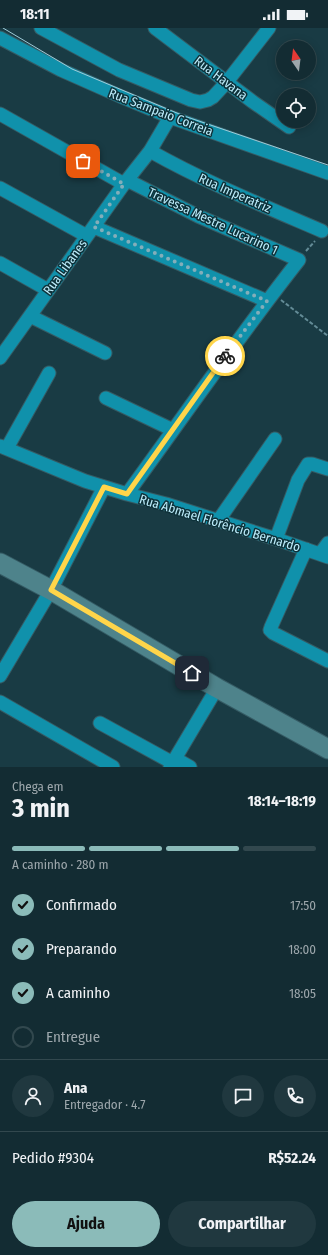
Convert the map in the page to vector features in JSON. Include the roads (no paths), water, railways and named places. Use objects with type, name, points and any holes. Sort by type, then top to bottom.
[{"type":"street","name":"Rua Sampaio Correia","points":[[41,28],[119,70],[195,101],[204,101],[213,97],[226,83]]},
{"type":"street","name":"Rua Havana","points":[[155,28],[226,83],[276,118]]},
{"type":"street","points":[[226,83],[269,28]]},
{"type":"street","name":"Rua Sampaio Correia","points":[[1,41],[89,83],[170,117],[328,173]]},
{"type":"street","name":"Travessa Mestre Lucarino 1","points":[[0,114],[125,182],[299,260],[270,297]]},
{"type":"street","name":"Rua Libanes","points":[[0,358],[125,182],[150,151],[170,117]]},
{"type":"street","name":"Rua Imperatriz","points":[[150,151],[193,174],[322,231]]},
{"type":"street","points":[[0,188],[90,232],[270,297],[127,494]]},
{"type":"street","points":[[0,263],[48,290]]},
{"type":"street","points":[[30,316],[105,353]]},
{"type":"street","points":[[3,447],[49,373]]},
{"type":"street","points":[[106,398],[173,430]]},
{"type":"street","points":[[218,521],[275,439]]},
{"type":"street","name":"Rua Abmael Florêncio Bernardo","points":[[3,447],[85,481],[276,538],[324,556]]},
{"type":"street","points":[[276,538],[298,480],[308,464],[328,468]]},
{"type":"street","points":[[0,674],[51,590],[104,487]]},
{"type":"street","points":[[324,556],[328,543]]},
{"type":"street","points":[[306,549],[271,626],[271,632],[328,661]]},
{"type":"street","points":[[0,562],[51,590],[218,688],[328,749]]},
{"type":"street","points":[[173,763],[218,688]]},
{"type":"street","points":[[0,702],[112,767]]},
{"type":"street","points":[[100,723],[173,763],[190,767]]},
{"type":"tram line","points":[[3,28],[72,69],[184,116],[328,165]]}]
